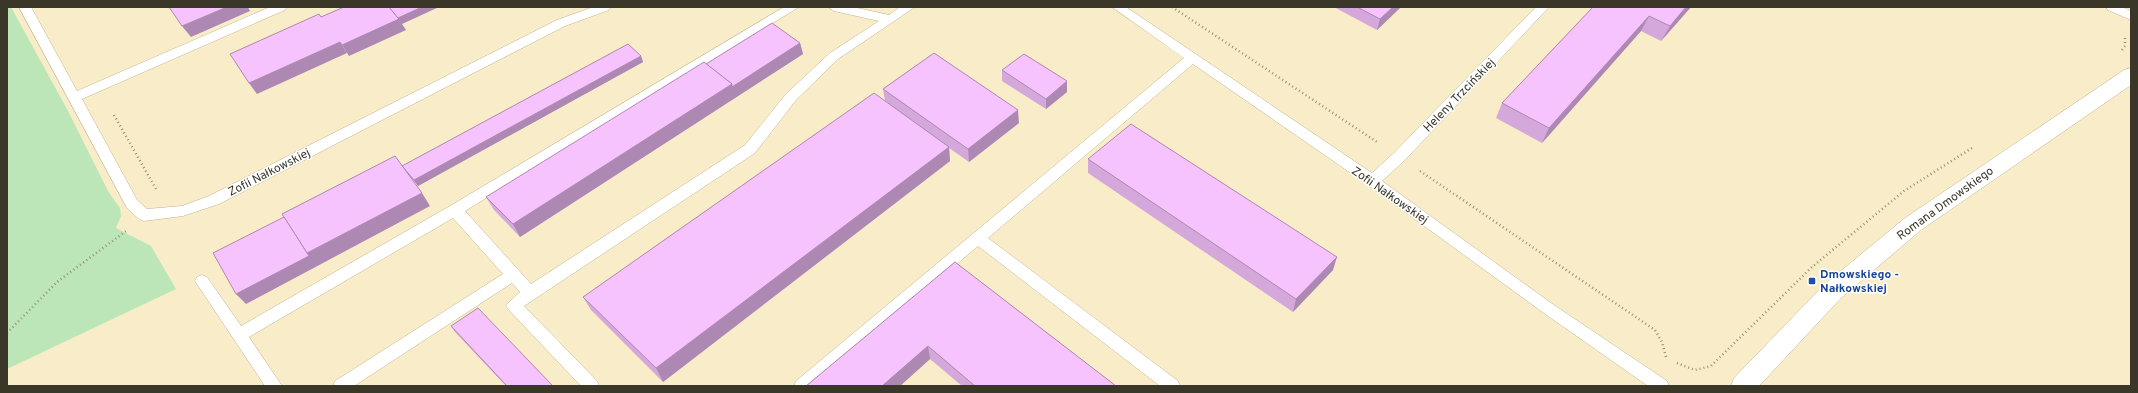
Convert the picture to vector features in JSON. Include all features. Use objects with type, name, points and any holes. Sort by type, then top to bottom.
[{"type":"street","name":"Romana Dmowskiego","points":[[1743,386],[1833,291],[1913,224],[2131,75]]},
{"type":"lane","points":[[25,7],[73,98],[132,204],[144,215]]},
{"type":"lane","points":[[73,98],[281,7]]},
{"type":"lane","name":"Zofii Nałkowskiej","points":[[144,215],[183,211],[214,200],[561,23],[605,7]]},
{"type":"lane","points":[[239,335],[455,210],[792,7]]},
{"type":"lane","points":[[834,7],[890,19]]},
{"type":"lane","points":[[591,386],[514,306],[530,293],[750,149],[791,97],[834,56],[910,7]]},
{"type":"lane","name":"Zofii Nałkowskiej","points":[[1118,7],[1372,181],[1546,307],[1661,386]]},
{"type":"lane","name":"Heleny Trzcińskiej","points":[[1372,181],[1399,157],[1543,7]]},
{"type":"lane","points":[[2112,7],[2131,16]]},
{"type":"lane","points":[[802,386],[1192,58]]},
{"type":"lane","points":[[455,210],[530,293]]},
{"type":"lane","points":[[978,238],[1172,386]]},
{"type":"lane","points":[[340,386],[513,275]]},
{"type":"lane","points":[[202,281],[274,386]]},
{"type":"path","points":[[1172,7],[1399,157],[1655,330],[1662,342],[1666,357]]},
{"type":"path","points":[[99,87],[160,194]]},
{"type":"path","points":[[7,333],[57,282],[119,238],[144,215]]},
{"type":"green space","points":[[7,7],[11,7],[68,111],[108,191],[120,208],[121,216],[116,228],[151,246],[176,289],[7,369]]},
{"type":"building","points":[[169,7],[227,7],[182,26]]},
{"type":"building","points":[[344,7],[389,7],[399,19],[342,45],[340,42],[249,83],[230,54],[319,14],[321,17]]},
{"type":"building","points":[[389,7],[422,7],[398,18]]},
{"type":"building","points":[[1357,7],[1393,7],[1380,19]]},
{"type":"building","points":[[1593,7],[1686,7],[1670,26],[1649,16],[1549,128],[1502,103]]},
{"type":"building","points":[[772,23],[800,43],[732,87],[732,84],[706,64]]},
{"type":"building","points":[[628,44],[641,56],[414,180],[402,166]]},
{"type":"building","points":[[934,53],[1018,110],[968,149],[883,89]]},
{"type":"building","points":[[1024,54],[1067,81],[1046,99],[1002,70]]},
{"type":"building","points":[[704,62],[732,84],[513,224],[486,197]]},
{"type":"building","points":[[874,93],[949,147],[656,368],[583,297]]},
{"type":"building","points":[[1131,124],[1337,257],[1296,299],[1088,159]]},
{"type":"building","points":[[395,156],[422,193],[307,253],[282,214]]},
{"type":"building","points":[[284,217],[309,256],[236,294],[213,253]]},
{"type":"building","points":[[955,262],[1116,386],[975,386],[928,346],[882,386],[806,386]]},
{"type":"building","points":[[478,308],[553,386],[507,386],[451,326]]},
{"type":"place","name":"Dmowskiego - Nałkowskiej","points":[[1812,281]]}]
